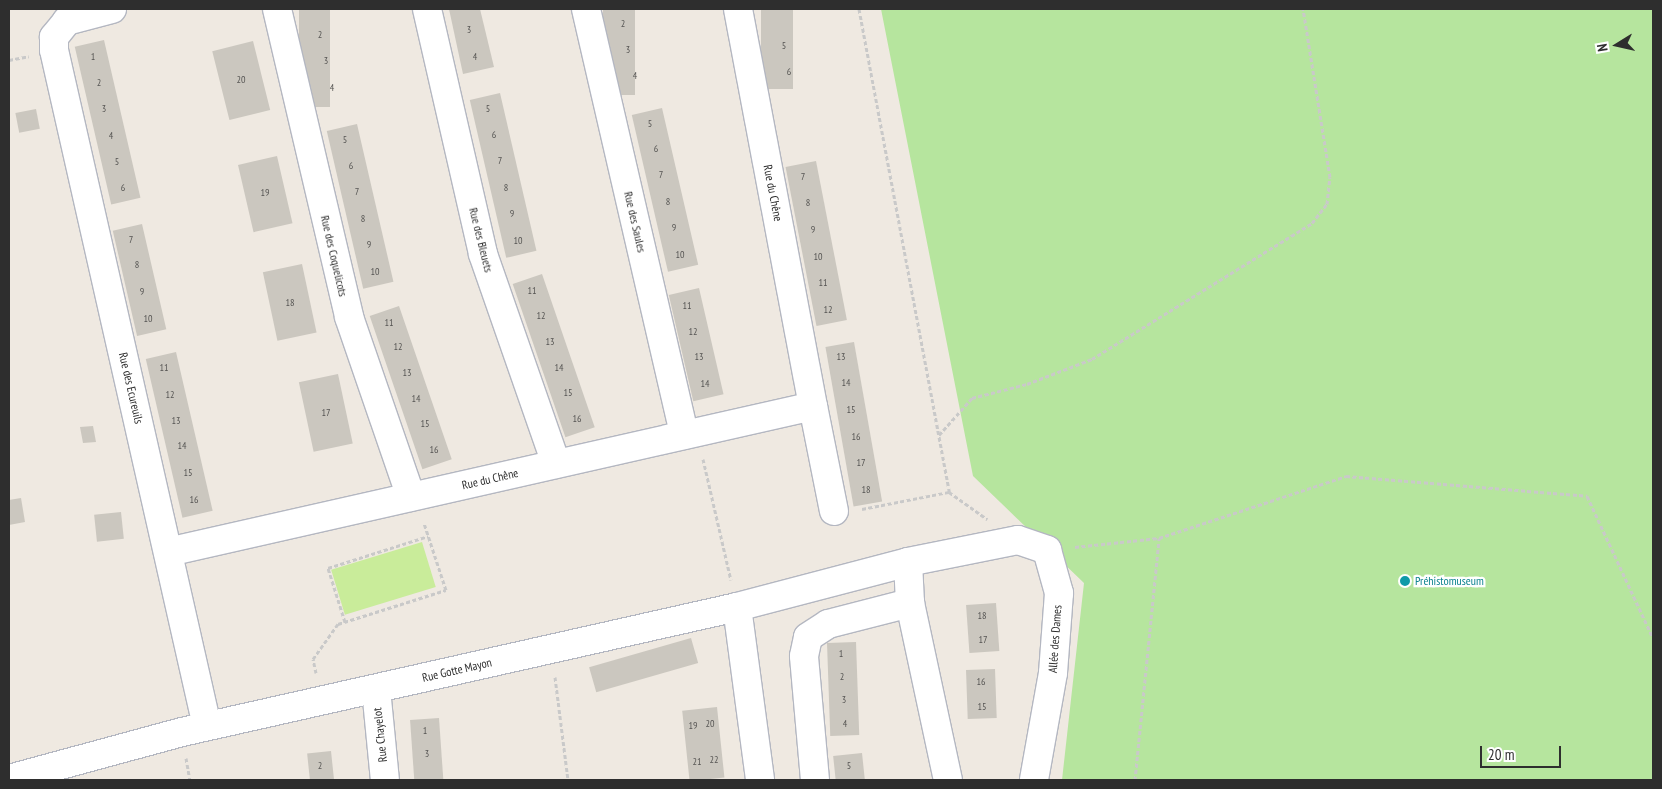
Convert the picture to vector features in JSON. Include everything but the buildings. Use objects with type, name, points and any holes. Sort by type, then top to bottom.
[{"type":"street","name":"Rue des Ecureuils","points":[[112,9],[67,21],[54,37],[54,50],[208,726]]},
{"type":"street","name":"Rue des Coquelicots","points":[[277,9],[349,317],[413,496]]},
{"type":"street","name":"Rue des Bleuets","points":[[427,9],[483,254],[556,464]]},
{"type":"street","name":"Rue des Saules","points":[[586,9],[684,435]]},
{"type":"street","name":"Rue du Chêne","points":[[738,9],[813,406],[843,511]]},
{"type":"street","name":"Rue du Chêne","points":[[168,552],[813,406]]},
{"type":"street","points":[[760,780],[737,607],[908,562],[1018,540],[1047,550]]},
{"type":"street","name":"Allée des Dames","points":[[1034,780],[1053,673],[1059,593],[1047,550]]},
{"type":"street","points":[[908,562],[910,604],[948,780]]},
{"type":"street","points":[[815,780],[804,656],[808,637],[828,624],[910,604]]},
{"type":"street","name":"Rue Gotte Mayon","points":[[9,779],[208,726],[737,607]]},
{"type":"street","name":"Rue Chayelot","points":[[376,689],[385,780]]},
{"type":"path","points":[[860,9],[949,492]]},
{"type":"path","points":[[939,435],[972,398],[1027,384],[1092,359],[1312,223],[1327,204],[1330,177],[1303,9]]},
{"type":"path","points":[[704,467],[728,564]]},
{"type":"path","points":[[1047,550],[1159,538],[1346,476],[1587,496],[1653,638]]},
{"type":"path","points":[[843,511],[949,492],[1018,540]]},
{"type":"path","points":[[322,700],[313,659],[338,624],[446,590],[413,496]]},
{"type":"path","points":[[345,622],[328,568],[428,536]]},
{"type":"path","points":[[1135,780],[1159,538]]},
{"type":"path","points":[[552,649],[568,780]]},
{"type":"green space","points":[[881,9],[1653,9],[1653,780],[1062,780],[1084,583],[973,476]]},
{"type":"green space","points":[[422,542],[436,587],[345,615],[331,570]]},
{"type":"place","name":"Préhistomuseum","points":[[1405,581]]}]
